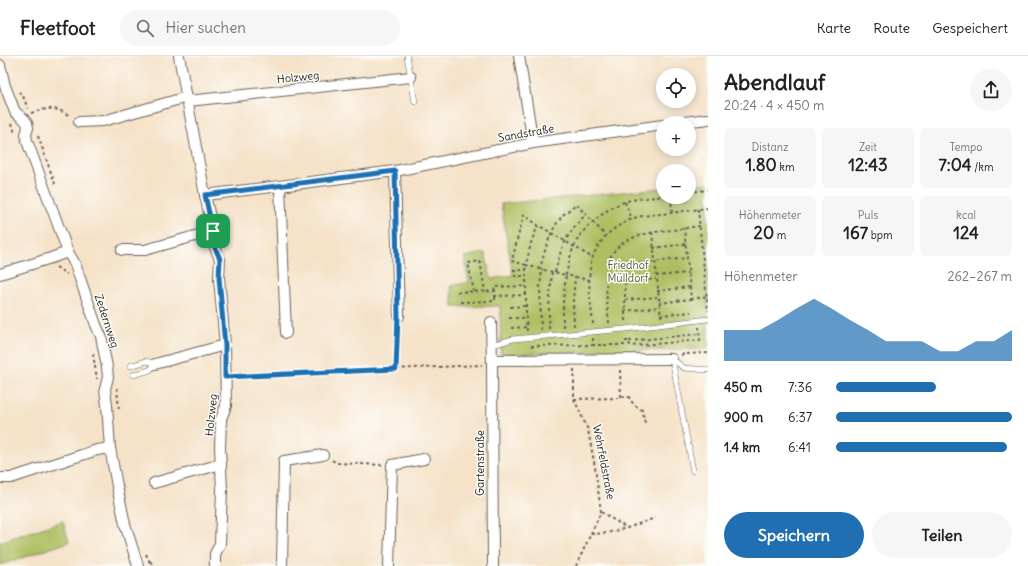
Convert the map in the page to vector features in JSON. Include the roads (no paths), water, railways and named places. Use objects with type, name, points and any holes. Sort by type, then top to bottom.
[{"type":"street","name":"Holzweg","points":[[179,56],[213,231],[213,243],[220,259],[219,278],[225,345],[226,406],[221,419],[220,447],[222,490],[220,544],[215,554],[215,566]]},
{"type":"street","points":[[519,56],[533,143]]},
{"type":"street","name":"Zedernweg","points":[[0,65],[5,86],[15,112],[14,117],[24,119],[27,123],[27,141],[68,252],[75,264],[101,336],[108,377],[105,389],[110,448],[125,524],[138,566]]},
{"type":"street","name":"Holzweg","points":[[79,122],[103,120],[188,99],[411,77]]},
{"type":"street","points":[[696,120],[708,118]]},
{"type":"street","name":"Sandstraße","points":[[205,195],[395,171],[533,143],[656,126]]},
{"type":"street","points":[[395,171],[398,316]]},
{"type":"street","points":[[280,186],[286,334]]},
{"type":"street","points":[[122,250],[145,250],[213,231]]},
{"type":"street","points":[[0,274],[68,252]]},
{"type":"street","name":"Gartenstraße","points":[[491,322],[493,566]]},
{"type":"street","points":[[155,364],[225,345]]},
{"type":"street","points":[[492,362],[672,359]]},
{"type":"street","points":[[0,478],[11,478],[97,450],[110,448]]},
{"type":"street","points":[[282,566],[284,461],[324,455]]},
{"type":"street","points":[[389,566],[392,465],[424,459]]},
{"type":"street","points":[[154,483],[221,464]]},
{"type":"lane","points":[[407,56],[415,102]]},
{"type":"lane","points":[[492,345],[513,339],[625,329],[708,319]]},
{"type":"lane","points":[[672,359],[684,368],[708,370]]},
{"type":"lane","points":[[672,359],[693,471]]},
{"type":"lane","points":[[130,366],[147,361],[155,364],[150,370],[133,376]]},
{"type":"park label","name":"Friedhof Mülldorf","points":[[628,271]]}]
